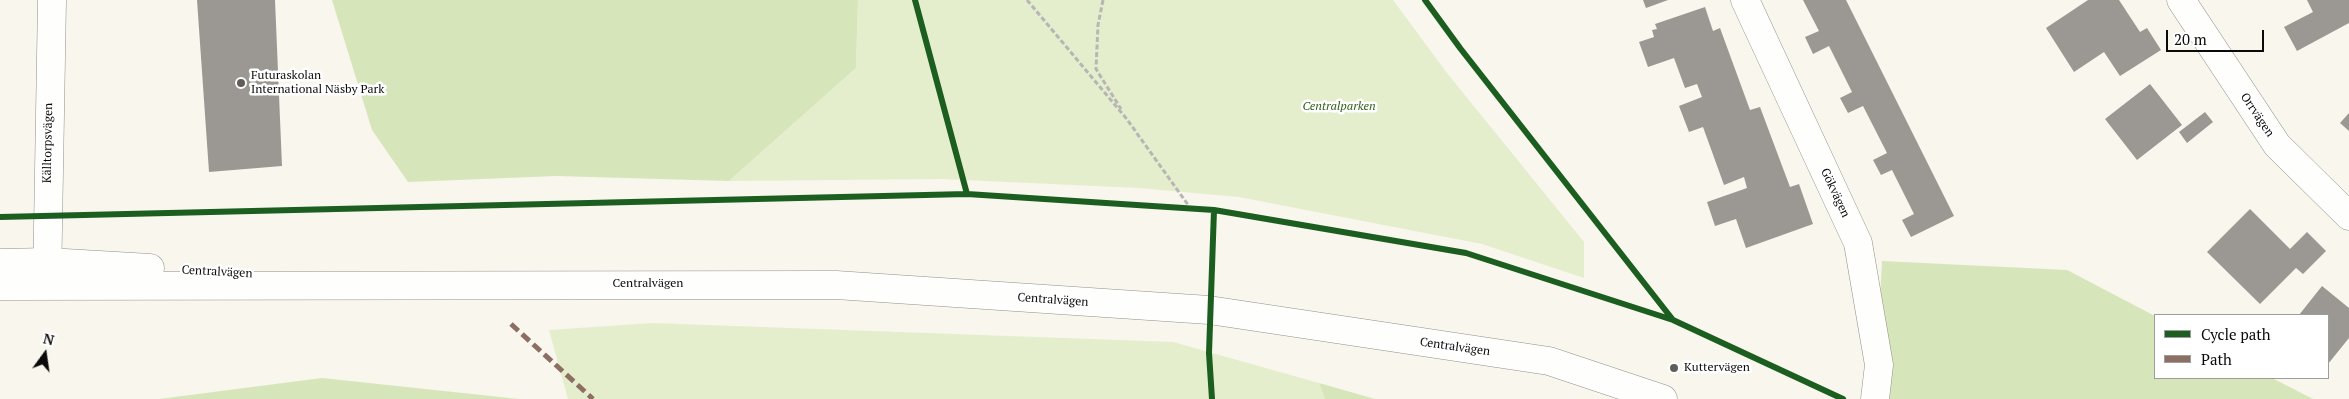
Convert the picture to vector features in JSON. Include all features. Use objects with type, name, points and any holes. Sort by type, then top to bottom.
[{"type":"street","name":"Källtorpsvägen","points":[[47,274],[52,0]]},
{"type":"street","name":"Gökvägen","points":[[1746,0],[1858,243],[1879,365],[1876,399]]},
{"type":"street","name":"Orrvägen","points":[[2181,0],[2277,145],[2349,216]]},
{"type":"street","name":"Centralvägen","points":[[0,263],[47,274],[433,284],[836,285],[1209,310],[1549,361],[1663,399]]},
{"type":"street","name":"Centralvägen","points":[[0,286],[47,274]]},
{"type":"path","points":[[1027,0],[1126,118]]},
{"type":"path","points":[[1103,0],[1098,25],[1096,69],[1126,118],[1191,209]]},
{"type":"path","points":[[1182,209],[1199,210]]},
{"type":"green space","points":[[332,0],[858,0],[856,68],[729,181],[556,176],[408,182],[372,130]]},
{"type":"green space","name":"Centralparken","points":[[858,0],[1393,0],[1447,73],[1584,242],[1584,278],[1482,244],[1239,197],[1139,188],[942,179],[729,181],[856,68]]},
{"type":"green space","points":[[1882,261],[2067,270],[2154,315],[2154,379],[2274,379],[2313,399],[1875,399]]},
{"type":"green space","points":[[653,323],[1173,342],[1319,383],[1325,399],[568,399],[549,330]]},
{"type":"green space","points":[[322,378],[519,399],[159,399]]},
{"type":"green space","points":[[1319,383],[1375,399],[1325,399]]},
{"type":"building","name":"Futuraskolan International Näsby Park","points":[[197,0],[275,0],[282,166],[209,172]]},
{"type":"building","points":[[1643,0],[1668,0],[1646,8]]},
{"type":"building","points":[[1803,0],[1846,0],[1954,216],[1911,237],[1902,220],[1914,214],[1892,170],[1881,175],[1873,160],[1887,153],[1863,106],[1848,113],[1840,98],[1852,92],[1829,46],[1813,54],[1805,37],[1819,31]]},
{"type":"building","points":[[2088,0],[2119,0],[2140,32],[2147,28],[2161,50],[2120,76],[2104,52],[2074,72],[2046,28]]},
{"type":"building","points":[[2307,0],[2349,0],[2349,23],[2297,51],[2284,27],[2313,12]]},
{"type":"building","points":[[1705,7],[1713,31],[1720,28],[1750,110],[1760,107],[1790,187],[1799,184],[1813,224],[1746,248],[1736,219],[1715,226],[1707,202],[1747,188],[1744,177],[1724,185],[1703,127],[1689,132],[1679,106],[1702,97],[1697,84],[1685,88],[1674,58],[1648,67],[1639,42],[1654,37],[1652,30],[1657,29],[1655,24]]},
{"type":"building","points":[[2150,84],[2182,125],[2137,160],[2105,119]]},
{"type":"building","points":[[2205,112],[2213,122],[2187,143],[2179,132]]},
{"type":"building","points":[[2349,113],[2349,131],[2340,123]]},
{"type":"building","points":[[2250,209],[2290,249],[2307,232],[2326,251],[2303,274],[2296,268],[2260,304],[2207,252]]},
{"type":"building","points":[[2322,286],[2349,308],[2349,338],[2329,363],[2329,314],[2300,314]]},
{"type":"marked path","points":[[511,324],[593,399]]},
{"type":"cycle path","points":[[915,0],[967,194]]},
{"type":"cycle path","points":[[1425,0],[1460,48],[1673,320]]},
{"type":"cycle path","points":[[0,217],[967,194],[1214,210],[1466,253],[1673,320],[1843,399]]},
{"type":"cycle path","points":[[1212,399],[1209,353],[1214,210]]},
{"type":"place","name":"Futuraskolan International Näsby Park","points":[[241,83]]},
{"type":"place","name":"Kuttervägen","points":[[1674,368]]}]
